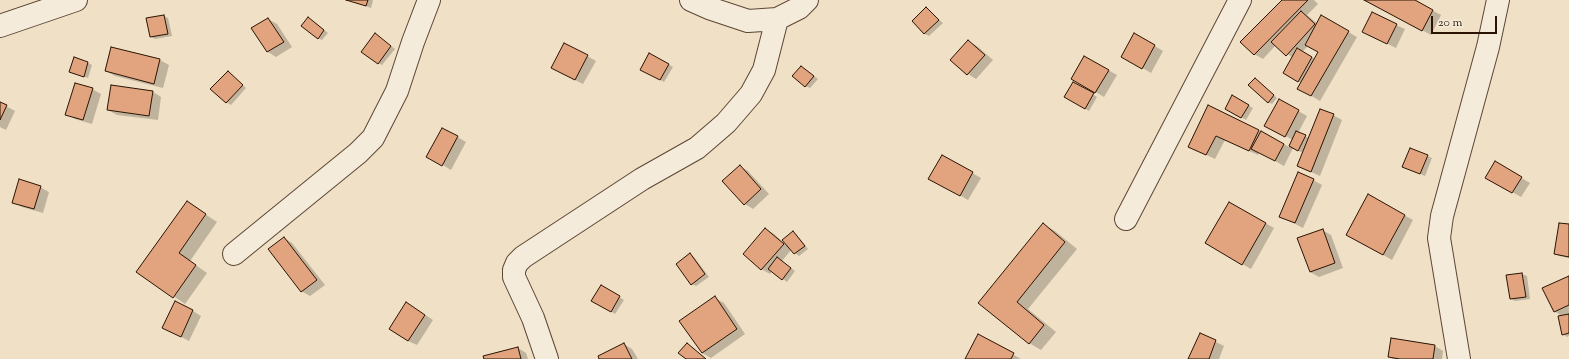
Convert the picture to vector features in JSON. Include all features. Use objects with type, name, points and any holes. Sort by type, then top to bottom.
[{"type":"street","points":[[0,26],[76,0]]},
{"type":"street","points":[[234,254],[373,138],[397,91],[429,0]]},
{"type":"street","points":[[691,0],[709,8],[748,21],[777,19],[799,8],[807,0]]},
{"type":"street","points":[[1126,219],[1240,0]]},
{"type":"street","points":[[1460,359],[1439,238],[1442,216],[1488,47],[1498,0]]},
{"type":"street","points":[[547,359],[533,318],[514,277],[514,270],[517,264],[522,257],[642,179],[698,148],[726,124],[751,94],[764,70],[777,19]]},
{"type":"building","points":[[346,0],[368,0],[366,6]]},
{"type":"building","points":[[1282,0],[1308,0],[1254,55],[1240,42]]},
{"type":"building","points":[[1364,0],[1415,0],[1433,10],[1422,31]]},
{"type":"building","points":[[926,7],[939,20],[924,34],[912,21]]},
{"type":"building","points":[[1301,11],[1315,24],[1286,56],[1271,42]]},
{"type":"building","points":[[1372,12],[1397,24],[1387,44],[1362,32]]},
{"type":"building","points":[[164,15],[168,34],[150,37],[146,18]]},
{"type":"building","points":[[1321,15],[1349,31],[1311,96],[1297,89],[1318,52],[1305,45]]},
{"type":"building","points":[[308,17],[324,30],[318,39],[301,26]]},
{"type":"building","points":[[268,18],[284,42],[267,52],[251,28]]},
{"type":"building","points":[[375,33],[391,46],[378,64],[361,52]]},
{"type":"building","points":[[1134,33],[1155,45],[1142,69],[1121,57]]},
{"type":"building","points":[[968,40],[985,55],[967,75],[950,60]]},
{"type":"building","points":[[564,43],[588,55],[575,80],[551,68]]},
{"type":"building","points":[[111,47],[160,59],[154,84],[105,71]]},
{"type":"building","points":[[1297,48],[1312,57],[1298,82],[1283,73]]},
{"type":"building","points":[[649,53],[669,64],[660,80],[640,70]]},
{"type":"building","points":[[1084,56],[1109,70],[1095,93],[1071,79]]},
{"type":"building","points":[[74,57],[88,62],[84,77],[69,72]]},
{"type":"building","points":[[801,66],[814,76],[805,87],[792,76]]},
{"type":"building","points":[[228,71],[243,85],[226,103],[210,89]]},
{"type":"building","points":[[1255,78],[1274,95],[1268,103],[1248,85]]},
{"type":"building","points":[[1073,82],[1094,93],[1085,109],[1064,97]]},
{"type":"building","points":[[75,83],[93,88],[83,120],[65,115]]},
{"type":"building","points":[[111,85],[153,91],[149,116],[107,110]]},
{"type":"building","points":[[1232,95],[1249,105],[1241,118],[1225,109]]},
{"type":"building","points":[[1279,99],[1299,110],[1285,137],[1264,126]]},
{"type":"building","points":[[0,102],[7,105],[0,120]]},
{"type":"building","points":[[1208,105],[1259,130],[1249,151],[1216,136],[1206,155],[1188,147]]},
{"type":"building","points":[[1320,109],[1334,114],[1311,172],[1297,166]]},
{"type":"building","points":[[442,128],[458,136],[442,166],[426,157]]},
{"type":"building","points":[[1261,131],[1284,144],[1275,161],[1251,149]]},
{"type":"building","points":[[1296,131],[1306,135],[1298,151],[1289,146]]},
{"type":"building","points":[[1410,148],[1428,155],[1420,174],[1402,167]]},
{"type":"building","points":[[942,155],[973,172],[960,196],[928,179]]},
{"type":"building","points":[[1495,161],[1522,177],[1512,193],[1485,178]]},
{"type":"building","points":[[740,165],[761,189],[744,205],[722,181]]},
{"type":"building","points":[[1298,172],[1314,179],[1295,223],[1279,217]]},
{"type":"building","points":[[19,179],[41,186],[34,209],[12,203]]},
{"type":"building","points":[[1368,194],[1405,215],[1383,255],[1346,235]]},
{"type":"building","points":[[187,201],[206,214],[179,253],[196,265],[173,298],[136,272]]},
{"type":"building","points":[[1229,202],[1266,223],[1242,265],[1205,243]]},
{"type":"building","points":[[1043,223],[1065,242],[1017,302],[1044,325],[1029,344],[978,303]]},
{"type":"building","points":[[1559,223],[1569,224],[1569,257],[1554,254]]},
{"type":"building","points":[[765,228],[784,244],[761,270],[743,254]]},
{"type":"building","points":[[1323,229],[1335,263],[1310,272],[1297,238]]},
{"type":"building","points":[[793,231],[805,246],[794,254],[782,240]]},
{"type":"building","points":[[284,237],[317,280],[301,292],[268,249]]},
{"type":"building","points":[[690,253],[705,274],[691,285],[676,264]]},
{"type":"building","points":[[777,257],[791,268],[782,280],[768,269]]},
{"type":"building","points":[[1522,273],[1526,297],[1510,299],[1506,275]]},
{"type":"building","points":[[1569,276],[1569,305],[1554,312],[1542,288]]},
{"type":"building","points":[[601,285],[620,296],[611,312],[591,301]]},
{"type":"building","points":[[715,296],[737,329],[702,353],[679,321]]},
{"type":"building","points":[[175,301],[193,310],[181,337],[162,328]]},
{"type":"building","points":[[406,302],[425,315],[408,341],[389,329]]},
{"type":"building","points":[[1569,314],[1569,333],[1562,335],[1558,316]]},
{"type":"building","points":[[1200,333],[1216,340],[1209,359],[1188,359]]},
{"type":"building","points":[[978,334],[1014,353],[1011,359],[965,359]]},
{"type":"building","points":[[1391,338],[1435,345],[1433,359],[1400,359],[1388,357]]},
{"type":"building","points":[[624,343],[632,359],[599,359],[598,356]]},
{"type":"building","points":[[687,343],[706,359],[686,359],[678,353]]},
{"type":"building","points":[[518,347],[521,359],[484,359],[483,356]]}]
